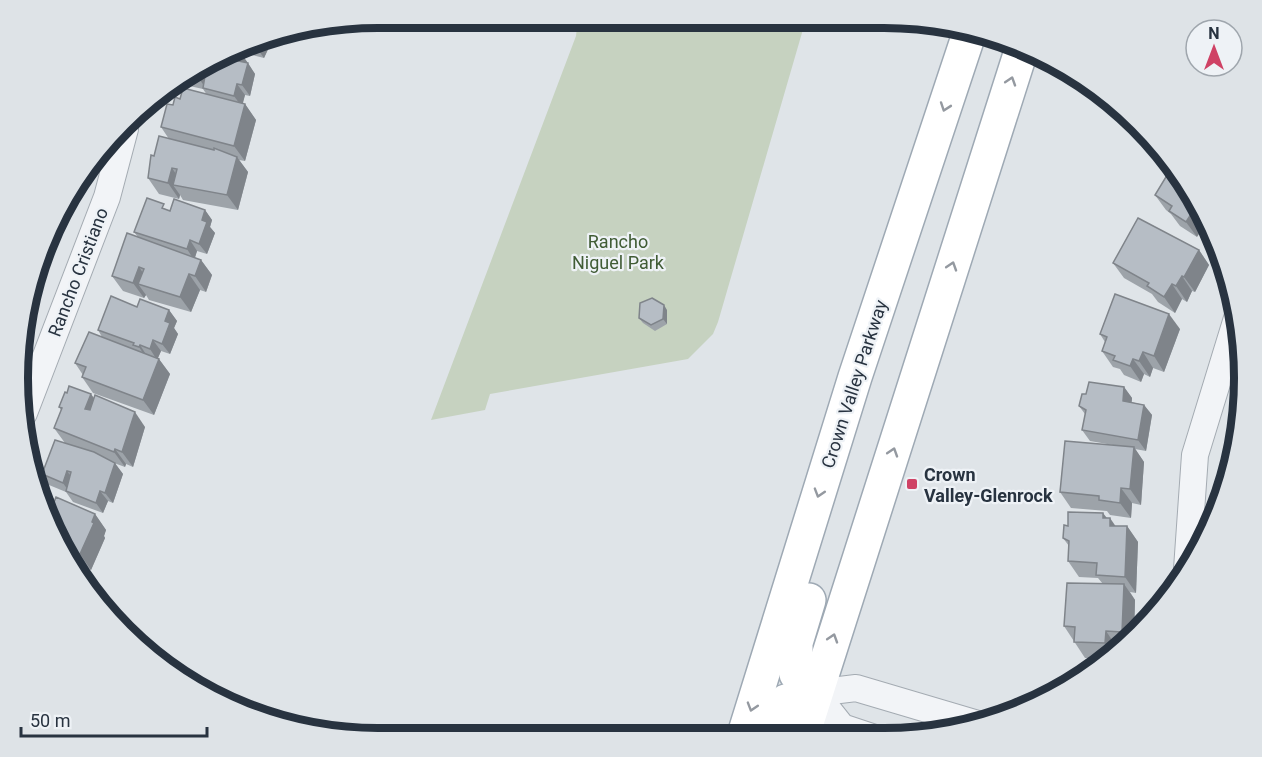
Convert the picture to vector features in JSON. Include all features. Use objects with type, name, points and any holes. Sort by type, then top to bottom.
[{"type":"main road","name":"Crown Valley Parkway","points":[[746,728],[855,377],[967,39]]},
{"type":"main road","points":[[805,728],[1019,56]]},
{"type":"main road","points":[[815,693],[796,674],[796,643],[870,405],[855,377]]},
{"type":"main road","points":[[774,728],[786,701],[815,693]]},
{"type":"street","name":"Rancho Cristiano","points":[[29,400],[107,197],[122,141]]},
{"type":"street","points":[[1188,551],[1195,455],[1231,337]]},
{"type":"street","points":[[815,693],[856,688],[963,720]]},
{"type":"street","points":[[815,693],[845,728]]},
{"type":"green space","name":"Rancho Niguel Park","points":[[577,28],[803,28],[718,322],[713,334],[688,359],[490,394],[485,410],[431,420],[576,36]]},
{"type":"building","points":[[239,58],[238,61],[248,63],[242,85],[237,84],[234,96],[203,88],[205,74]]},
{"type":"building","points":[[183,88],[245,104],[234,146],[161,127],[167,104],[173,105],[175,97],[180,99]]},
{"type":"building","points":[[159,136],[214,150],[214,148],[237,157],[227,195],[173,185],[177,169],[172,168],[168,183],[148,178],[151,155],[154,156]]},
{"type":"building","points":[[1168,174],[1192,213],[1186,222],[1169,211],[1172,206],[1155,195]]},
{"type":"building","points":[[147,198],[164,204],[162,208],[170,211],[174,199],[205,210],[202,220],[207,222],[199,244],[190,240],[187,249],[134,232]]},
{"type":"building","points":[[1138,218],[1199,250],[1184,277],[1182,276],[1176,286],[1172,284],[1164,297],[1147,286],[1149,283],[1113,263]]},
{"type":"building","points":[[127,233],[201,260],[195,276],[189,274],[180,297],[138,284],[144,269],[139,267],[133,283],[112,276]]},
{"type":"building","points":[[1115,294],[1169,314],[1154,356],[1143,352],[1139,361],[1133,359],[1130,366],[1113,360],[1115,356],[1102,351],[1107,337],[1100,334]]},
{"type":"building","points":[[111,296],[137,307],[140,299],[169,310],[165,321],[170,323],[162,344],[153,340],[150,349],[140,345],[139,347],[98,330]]},
{"type":"building","points":[[652,298],[664,305],[663,319],[651,325],[639,318],[640,303]]},
{"type":"building","points":[[89,332],[159,359],[143,400],[82,377],[86,367],[75,363]]},
{"type":"building","points":[[1089,382],[1124,387],[1123,401],[1144,405],[1138,440],[1082,430],[1086,410],[1079,406],[1082,394],[1086,394]]},
{"type":"building","points":[[69,386],[91,394],[85,409],[90,410],[95,395],[135,412],[122,452],[115,449],[114,452],[54,428],[62,408],[59,407]]},
{"type":"building","points":[[55,440],[94,452],[115,463],[105,493],[100,491],[96,503],[66,491],[71,472],[67,471],[63,483],[42,474]]},
{"type":"building","points":[[1065,441],[1134,447],[1130,489],[1121,488],[1120,503],[1099,500],[1099,496],[1060,492]]},
{"type":"building","points":[[56,497],[95,514],[92,522],[94,523],[80,554],[74,552],[55,512],[52,505]]},
{"type":"building","points":[[1068,512],[1103,513],[1103,518],[1110,518],[1110,526],[1127,526],[1125,577],[1096,575],[1097,563],[1068,561],[1069,541],[1063,538],[1064,525],[1068,526]]},
{"type":"building","points":[[1067,583],[1124,584],[1122,632],[1106,631],[1105,643],[1074,642],[1075,627],[1064,626]]},
{"type":"place","name":"Crown Valley-Glenrock","points":[[912,484]]}]
